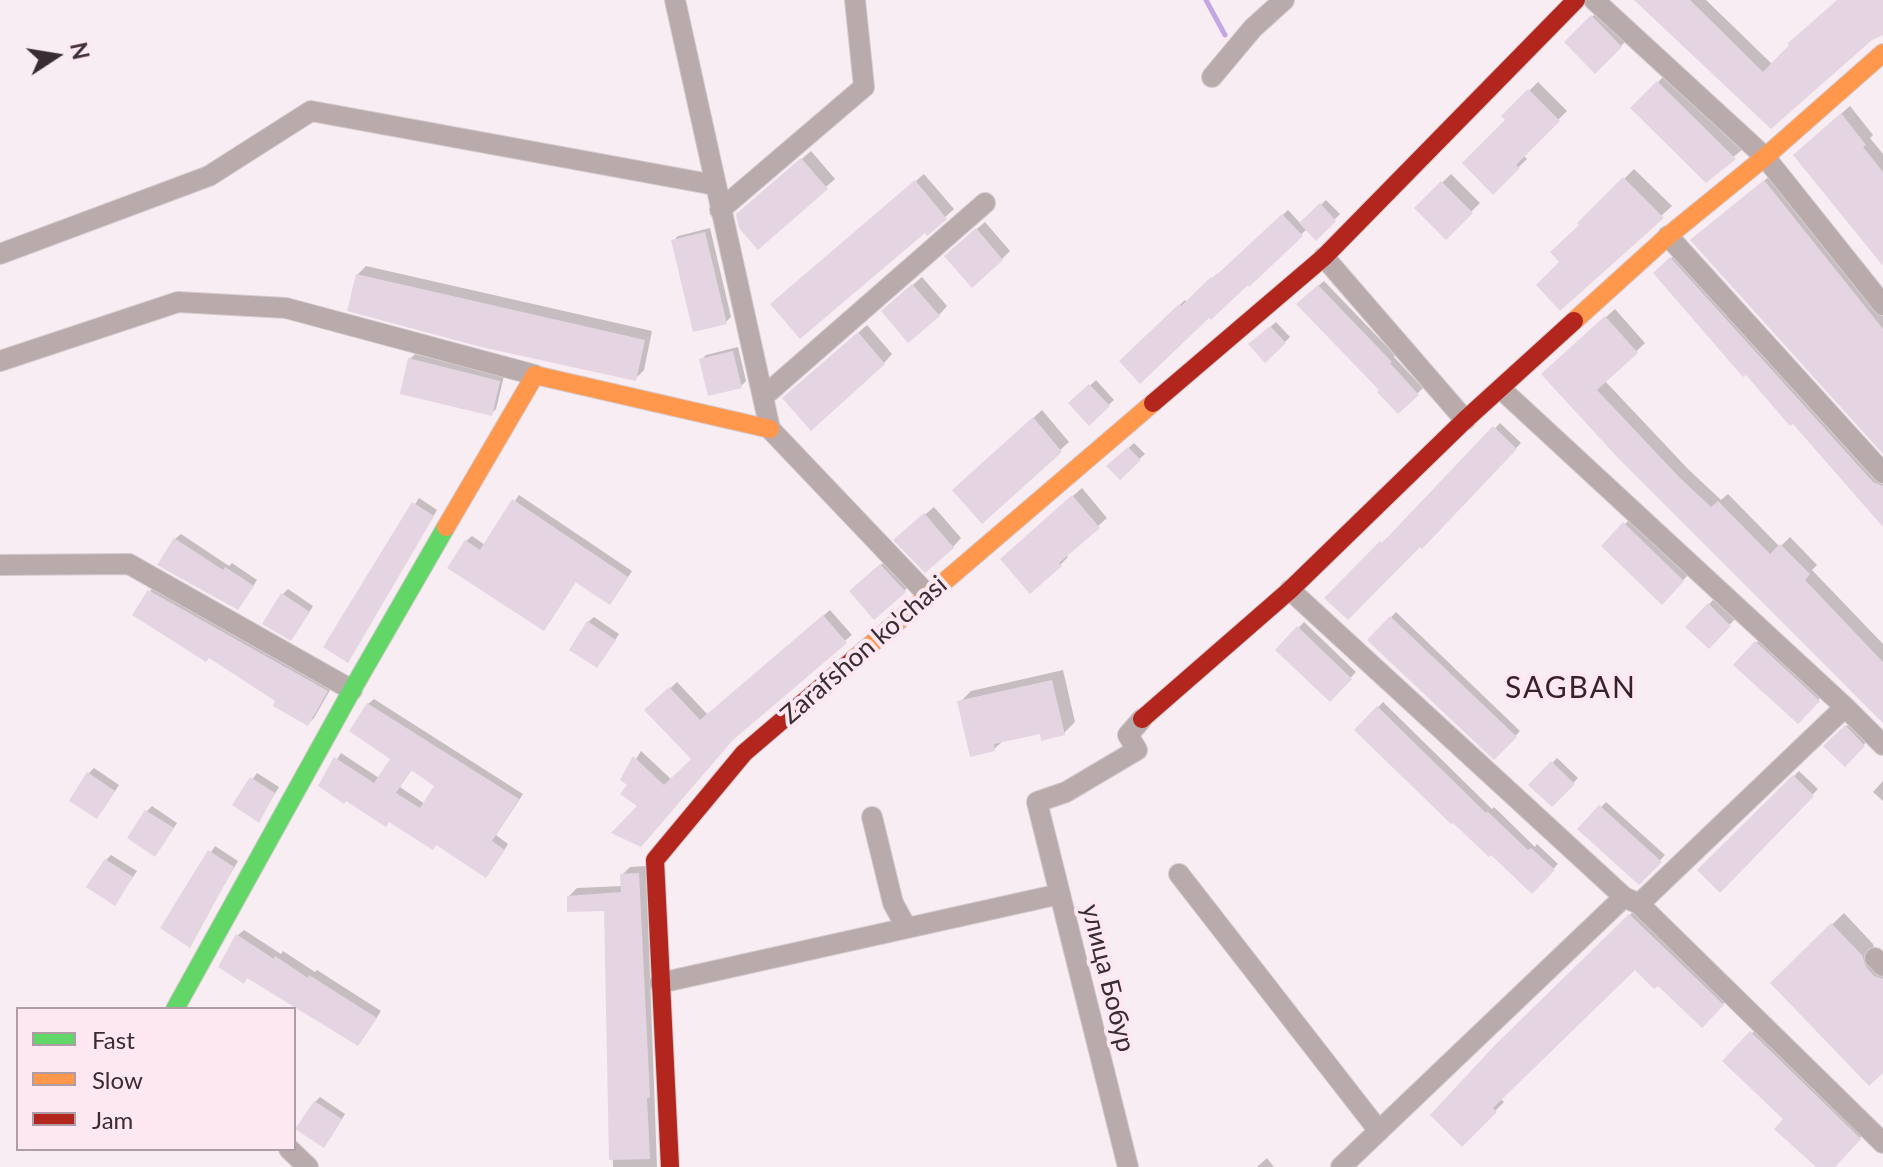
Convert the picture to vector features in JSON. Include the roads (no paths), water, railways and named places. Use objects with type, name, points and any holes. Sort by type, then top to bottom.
[{"type":"street","points":[[675,0],[770,429],[928,595]]},
{"type":"street","points":[[720,210],[864,87],[855,0]]},
{"type":"street","points":[[1212,77],[1253,28],[1284,0]]},
{"type":"street","name":"Zarafshon ko'chasi","points":[[670,1167],[655,860],[744,753],[1324,257],[1576,0]]},
{"type":"street","points":[[1594,0],[1765,157],[1883,305]]},
{"type":"street","points":[[1142,719],[1290,590],[1465,420],[1668,236],[1765,157],[1883,53]]},
{"type":"street","points":[[0,254],[209,176],[311,111],[715,185]]},
{"type":"street","points":[[763,397],[985,203]]},
{"type":"street","points":[[1668,236],[1883,473]]},
{"type":"street","points":[[1324,257],[1465,420]]},
{"type":"street","points":[[0,361],[178,302],[286,308],[535,375],[770,429]]},
{"type":"street","points":[[176,1007],[352,690],[535,375]]},
{"type":"street","points":[[1501,389],[1883,745]]},
{"type":"street","points":[[0,565],[129,564],[352,690]]},
{"type":"street","points":[[1290,590],[1631,901],[1883,1143]]},
{"type":"street","points":[[1341,1167],[1845,707]]},
{"type":"street","name":"улица Бобур","points":[[1128,1167],[1037,802],[1066,792],[1137,750],[1128,735],[1142,719]]},
{"type":"street","points":[[872,817],[893,903],[906,927]]},
{"type":"street","points":[[1179,874],[1379,1131]]},
{"type":"street","points":[[660,983],[1060,894]]},
{"type":"street","points":[[291,1151],[308,1167]]},
{"type":"waterway","points":[[1206,0],[1225,35]]},
{"type":"district","name":"SAGBAN","points":[[1571,688]]}]
